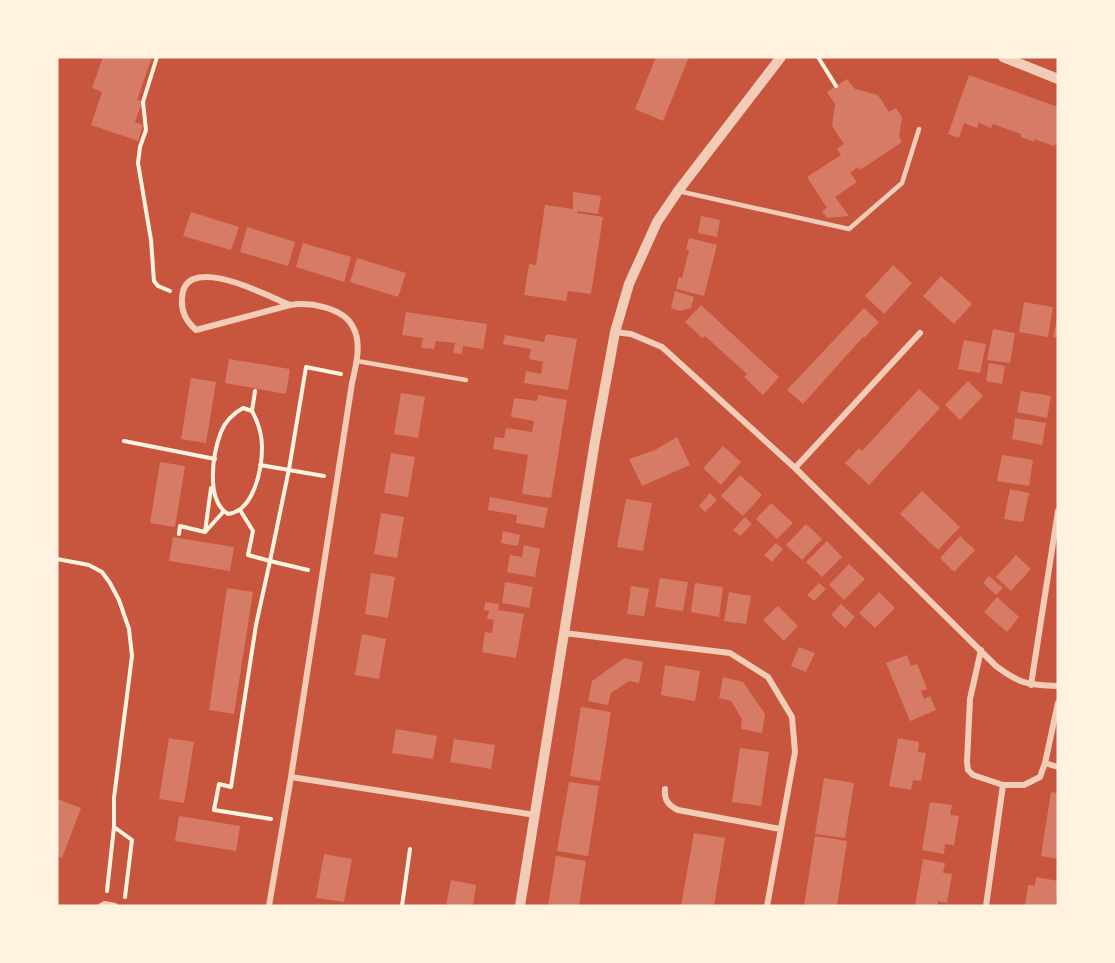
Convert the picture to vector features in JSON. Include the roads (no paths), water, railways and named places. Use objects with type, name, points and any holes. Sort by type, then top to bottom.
[{"type":"street","points":[[520,906],[615,332],[629,284],[657,222],[678,191],[781,57]]},
{"type":"street","points":[[1003,57],[1058,79]]},
{"type":"street","points":[[268,906],[291,777],[357,361],[357,341],[353,326],[341,315],[324,307],[306,303],[290,305],[196,330],[188,324],[182,313],[181,296],[186,285],[198,276],[212,276],[290,305]]},
{"type":"street","points":[[615,332],[630,334],[662,347],[795,468],[996,666],[1014,679],[1031,685],[1058,686]]},
{"type":"street","points":[[795,468],[920,333]]},
{"type":"street","points":[[1031,685],[1058,512]]},
{"type":"street","points":[[564,633],[730,653],[768,677],[792,717],[795,752],[767,906]]},
{"type":"street","points":[[981,650],[970,699],[967,762],[968,770],[973,775],[1003,785],[1024,785],[1040,777],[1058,703]]},
{"type":"street","points":[[1045,763],[1058,767]]},
{"type":"street","points":[[291,777],[535,815]]},
{"type":"street","points":[[986,906],[1003,785]]},
{"type":"street","points":[[665,789],[664,798],[669,806],[678,810],[780,829]]},
{"type":"street","points":[[103,905],[115,906]]},
{"type":"lane","points":[[678,191],[849,229],[902,183],[919,129]]},
{"type":"lane","points":[[357,361],[466,380]]}]
